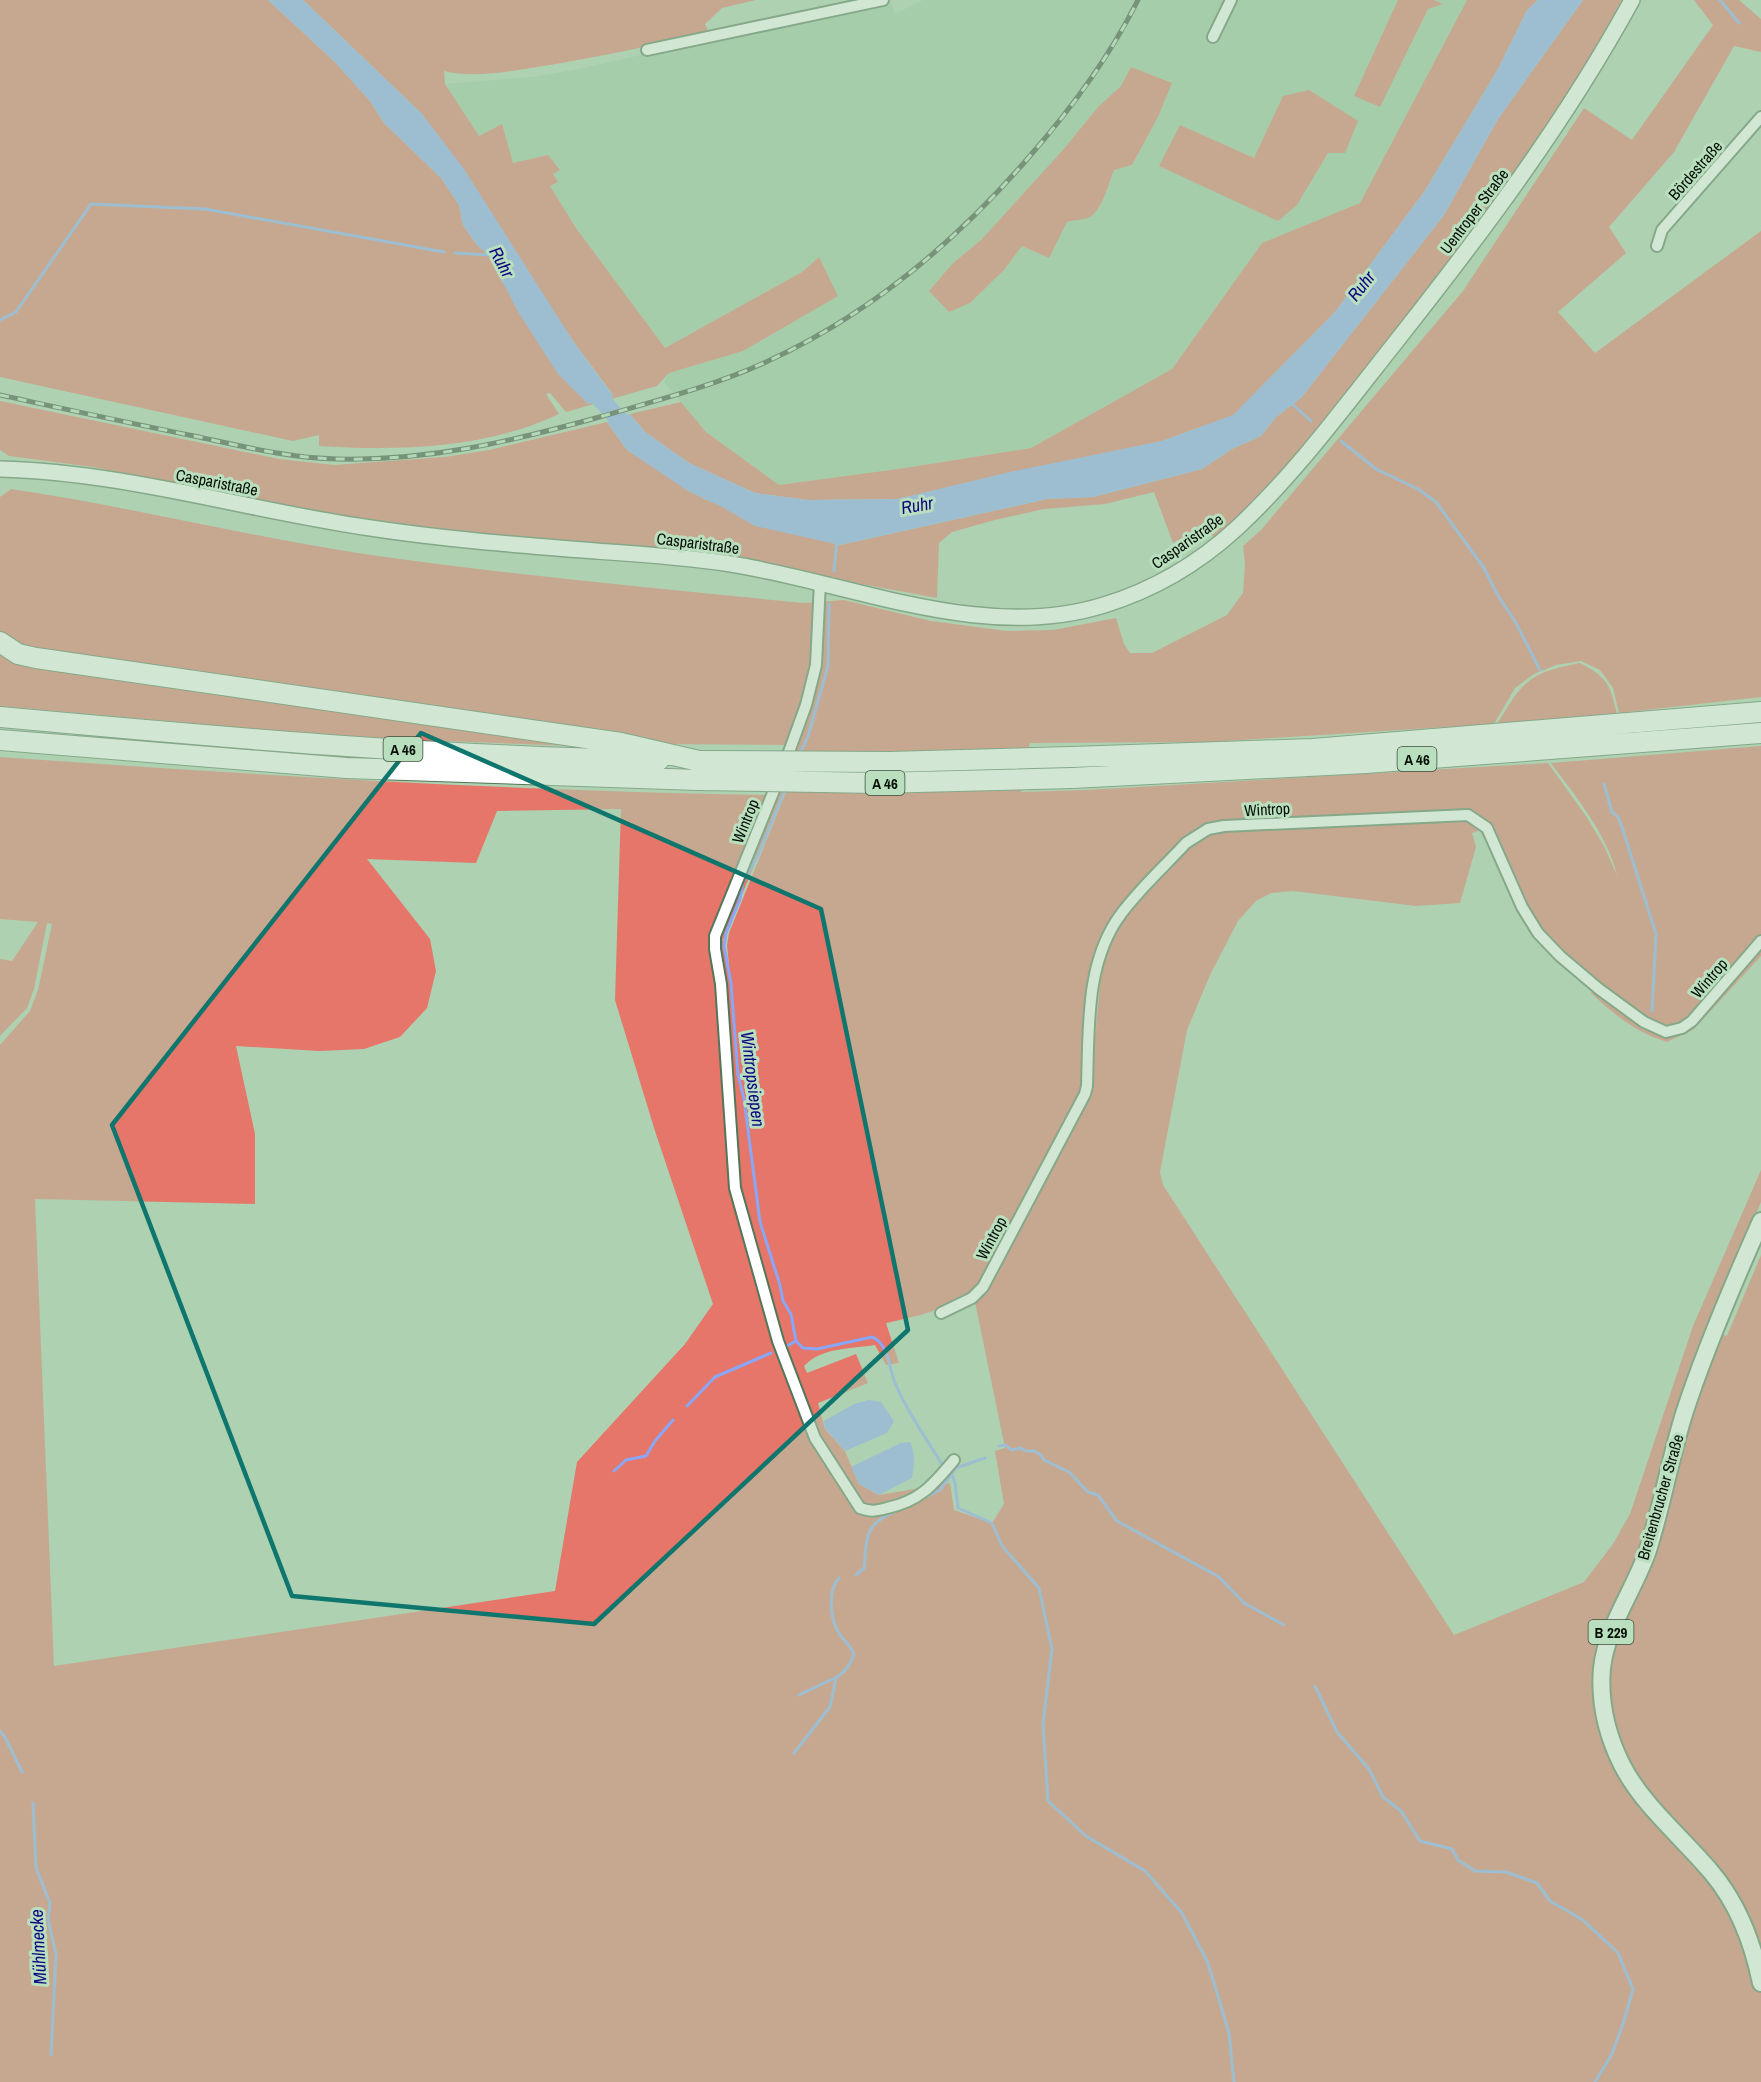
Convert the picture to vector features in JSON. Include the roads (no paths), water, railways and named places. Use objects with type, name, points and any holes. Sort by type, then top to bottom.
[{"type":"highway","points":[[0,642],[18,654],[36,658],[621,743],[698,770]]},
{"type":"highway","name":"A 46","points":[[0,740],[346,768],[698,770],[1313,749],[1761,712]]},
{"type":"highway","name":"A 46","points":[[1,717],[305,744],[559,757],[877,783],[1072,778],[1378,762],[1761,733]]},
{"type":"main road","name":"Uentroper Straße","points":[[1325,429],[1440,285],[1516,184],[1560,122],[1632,0]]},
{"type":"main road","name":"Casparistraße","points":[[0,469],[56,471],[437,538],[695,559],[754,568],[928,608],[973,614],[1037,617],[1099,607],[1174,575],[1235,529],[1274,490],[1325,429]]},
{"type":"main road","name":"Breitenbrucher Straße","points":[[1761,1221],[1684,1415],[1648,1550],[1610,1634],[1605,1651],[1601,1685],[1608,1730],[1623,1767],[1639,1791],[1712,1873],[1730,1898],[1746,1932],[1761,1983]]},
{"type":"street","points":[[647,50],[883,0]]},
{"type":"street","points":[[1213,37],[1231,0]]},
{"type":"street","name":"Bördestraße","points":[[1657,246],[1662,230],[1761,117]]},
{"type":"street","name":"Wintrop","points":[[820,582],[816,665],[806,705],[793,743],[715,936],[721,984],[735,1188],[778,1341],[815,1438],[860,1508],[870,1512],[901,1505],[917,1498],[932,1487],[954,1460]]},
{"type":"street","name":"Wintrop","points":[[940,1313],[972,1298],[983,1287],[1084,1094],[1087,1086],[1089,1017],[1097,966],[1116,921],[1186,843],[1200,833],[1224,826],[1468,815],[1487,828],[1522,907],[1538,933],[1560,956],[1599,989],[1644,1022],[1666,1032],[1682,1028],[1692,1021],[1761,940]]},
{"type":"water","points":[[268,0],[303,0],[422,114],[464,169],[573,341],[614,397],[588,404],[558,374],[517,310],[490,257],[477,245],[463,225],[459,205],[441,178],[384,123],[370,101],[335,62]]},
{"type":"water","points":[[1538,0],[1583,0],[1498,119],[1444,215],[1301,398],[1276,417],[1261,436],[1232,449],[1202,469],[1093,497],[1047,499],[840,545],[755,526],[688,491],[627,450],[607,422],[630,414],[645,432],[689,463],[755,493],[808,500],[897,499],[1010,472],[1162,441],[1233,415],[1335,312],[1424,192],[1498,69],[1527,10]]},
{"type":"water","points":[[869,1400],[881,1402],[894,1421],[887,1433],[845,1451],[825,1428],[824,1421],[854,1404]]},
{"type":"water","points":[[910,1442],[914,1455],[912,1478],[879,1495],[859,1484],[851,1467],[901,1443]]},
{"type":"waterway","points":[[1720,0],[1739,23]]},
{"type":"waterway","points":[[0,320],[16,312],[91,204],[205,209],[444,252]]},
{"type":"waterway","points":[[455,253],[489,255]]},
{"type":"waterway","name":"Ruhr","points":[[586,383],[634,436]]},
{"type":"waterway","points":[[1290,402],[1311,421]]},
{"type":"waterway","points":[[1341,441],[1376,469],[1418,489],[1436,502],[1484,568],[1540,670]]},
{"type":"waterway","points":[[834,571],[837,540]]},
{"type":"waterway","name":"Wintropsiepen","points":[[800,754],[808,736],[828,666],[829,604]]},
{"type":"waterway","points":[[1604,784],[1612,812],[1618,817],[1622,827],[1656,934],[1652,1011]]},
{"type":"waterway","name":"Wintropsiepen","points":[[786,788],[758,855],[743,882],[740,899],[726,933],[724,946],[731,983],[738,1075],[744,1099],[760,1222],[783,1301],[791,1314],[796,1341],[803,1348],[817,1349],[872,1337],[878,1340],[885,1351],[906,1406],[943,1466]]},
{"type":"waterway","points":[[787,1346],[796,1341]]},
{"type":"waterway","points":[[687,1406],[715,1377],[771,1353]]},
{"type":"waterway","points":[[614,1471],[626,1460],[646,1456],[655,1441],[673,1420]]},
{"type":"waterway","points":[[999,1446],[1005,1445],[1012,1450],[1020,1448],[1034,1451],[1044,1460],[1069,1472],[1088,1492],[1098,1495],[1117,1521],[1219,1577],[1244,1603],[1284,1625]]},
{"type":"waterway","name":"Wintropsiepen","points":[[918,1501],[940,1490],[956,1468],[985,1458]]},
{"type":"waterway","name":"Wintropsiepen","points":[[952,1474],[958,1508],[992,1523],[1002,1546],[1039,1588],[1052,1649],[1043,1724],[1048,1801],[1086,1836],[1145,1871],[1182,1913],[1208,1963],[1229,2033],[1234,2082]]},
{"type":"waterway","points":[[856,1575],[864,1568],[869,1533],[878,1521],[896,1511]]},
{"type":"waterway","points":[[794,1753],[830,1707],[836,1678],[847,1668],[854,1654],[839,1633],[833,1617],[831,1603],[833,1589],[839,1578]]},
{"type":"waterway","points":[[799,1695],[835,1678]]},
{"type":"waterway","points":[[1315,1686],[1337,1732],[1369,1769],[1383,1797],[1401,1811],[1420,1841],[1452,1849],[1458,1860],[1475,1871],[1506,1872],[1537,1883],[1550,1901],[1583,1920],[1618,1953],[1633,1989],[1612,2054],[1595,2082]]},
{"type":"waterway","name":"Mühlmecke","points":[[0,1731],[22,1772]]},
{"type":"waterway","name":"Mühlmecke","points":[[33,1803],[36,1868],[50,1903],[48,1920],[56,1954],[51,2055]]},
{"type":"railway","points":[[0,395],[265,451],[319,458],[371,459],[436,453],[532,435],[703,386],[766,362],[840,322],[875,299],[940,247],[1001,189],[1060,120],[1089,82],[1115,42],[1138,0]]}]
